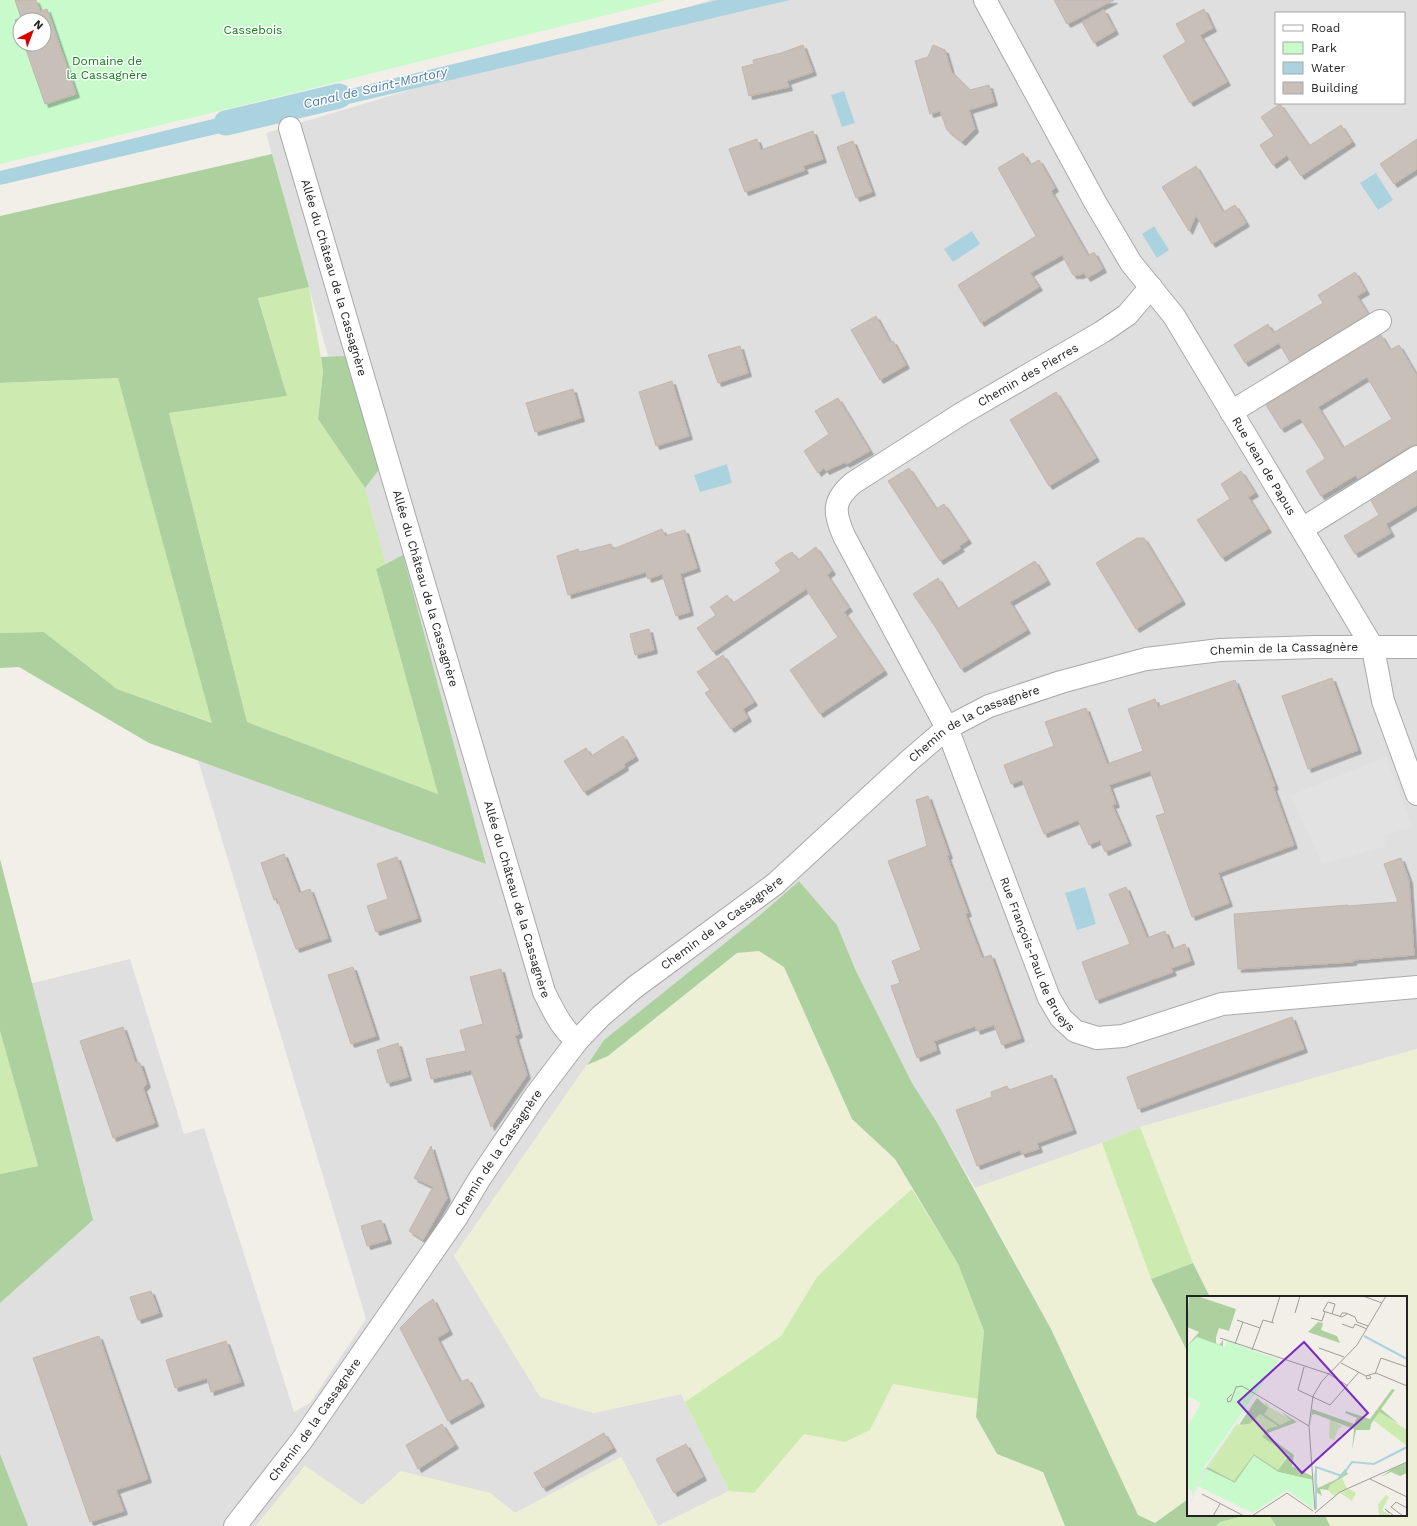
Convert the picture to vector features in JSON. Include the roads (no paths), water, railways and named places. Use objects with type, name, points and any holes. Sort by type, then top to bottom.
[{"type":"street","points":[[985,0],[1095,202],[1131,263],[1151,287]]},
{"type":"street","name":"Allée du Château de la Cassagnère","points":[[290,128],[544,992],[554,1013],[568,1034],[576,1041]]},
{"type":"street","name":"Rue Jean de Papus","points":[[1151,287],[1174,316],[1373,648],[1383,700],[1417,794]]},
{"type":"street","name":"Chemin des Pierres","points":[[947,728],[844,536],[836,510],[840,497],[853,483],[961,414],[1102,332],[1127,315],[1151,287]]},
{"type":"street","points":[[1231,412],[1380,321]]},
{"type":"street","points":[[1302,529],[1417,457]]},
{"type":"street","name":"Chemin de la Cassagnère","points":[[235,1526],[302,1440],[456,1218],[480,1178],[536,1095],[576,1041],[601,1016],[635,987],[775,884],[912,758],[947,728],[989,706],[1061,682],[1146,659],[1220,650],[1314,647],[1417,647]]},
{"type":"street","name":"Rue François-Paul de Brueys","points":[[947,728],[1049,998],[1060,1018],[1075,1031],[1097,1038],[1123,1036],[1222,1004],[1417,987]]},
{"type":"water","points":[[718,0],[790,0],[310,113],[305,100]]},
{"type":"water","points":[[844,91],[855,123],[842,127],[831,95]]},
{"type":"water","points":[[258,108],[263,123],[0,185],[0,171]]},
{"type":"water","points":[[1376,173],[1393,200],[1378,210],[1360,183]]},
{"type":"water","points":[[1154,226],[1169,250],[1157,258],[1142,234]]},
{"type":"water","points":[[972,231],[980,244],[953,262],[944,249]]},
{"type":"water","points":[[727,464],[732,483],[700,492],[694,475]]},
{"type":"water","points":[[1085,887],[1096,924],[1077,930],[1065,893]]},
{"type":"waterway","name":"Canal de Saint-Martory","points":[[226,123],[339,96]]},
{"type":"park label","name":"Cassebois","points":[[253,30]]},
{"type":"park label","name":"Domaine de la Cassagnère","points":[[107,68]]}]
